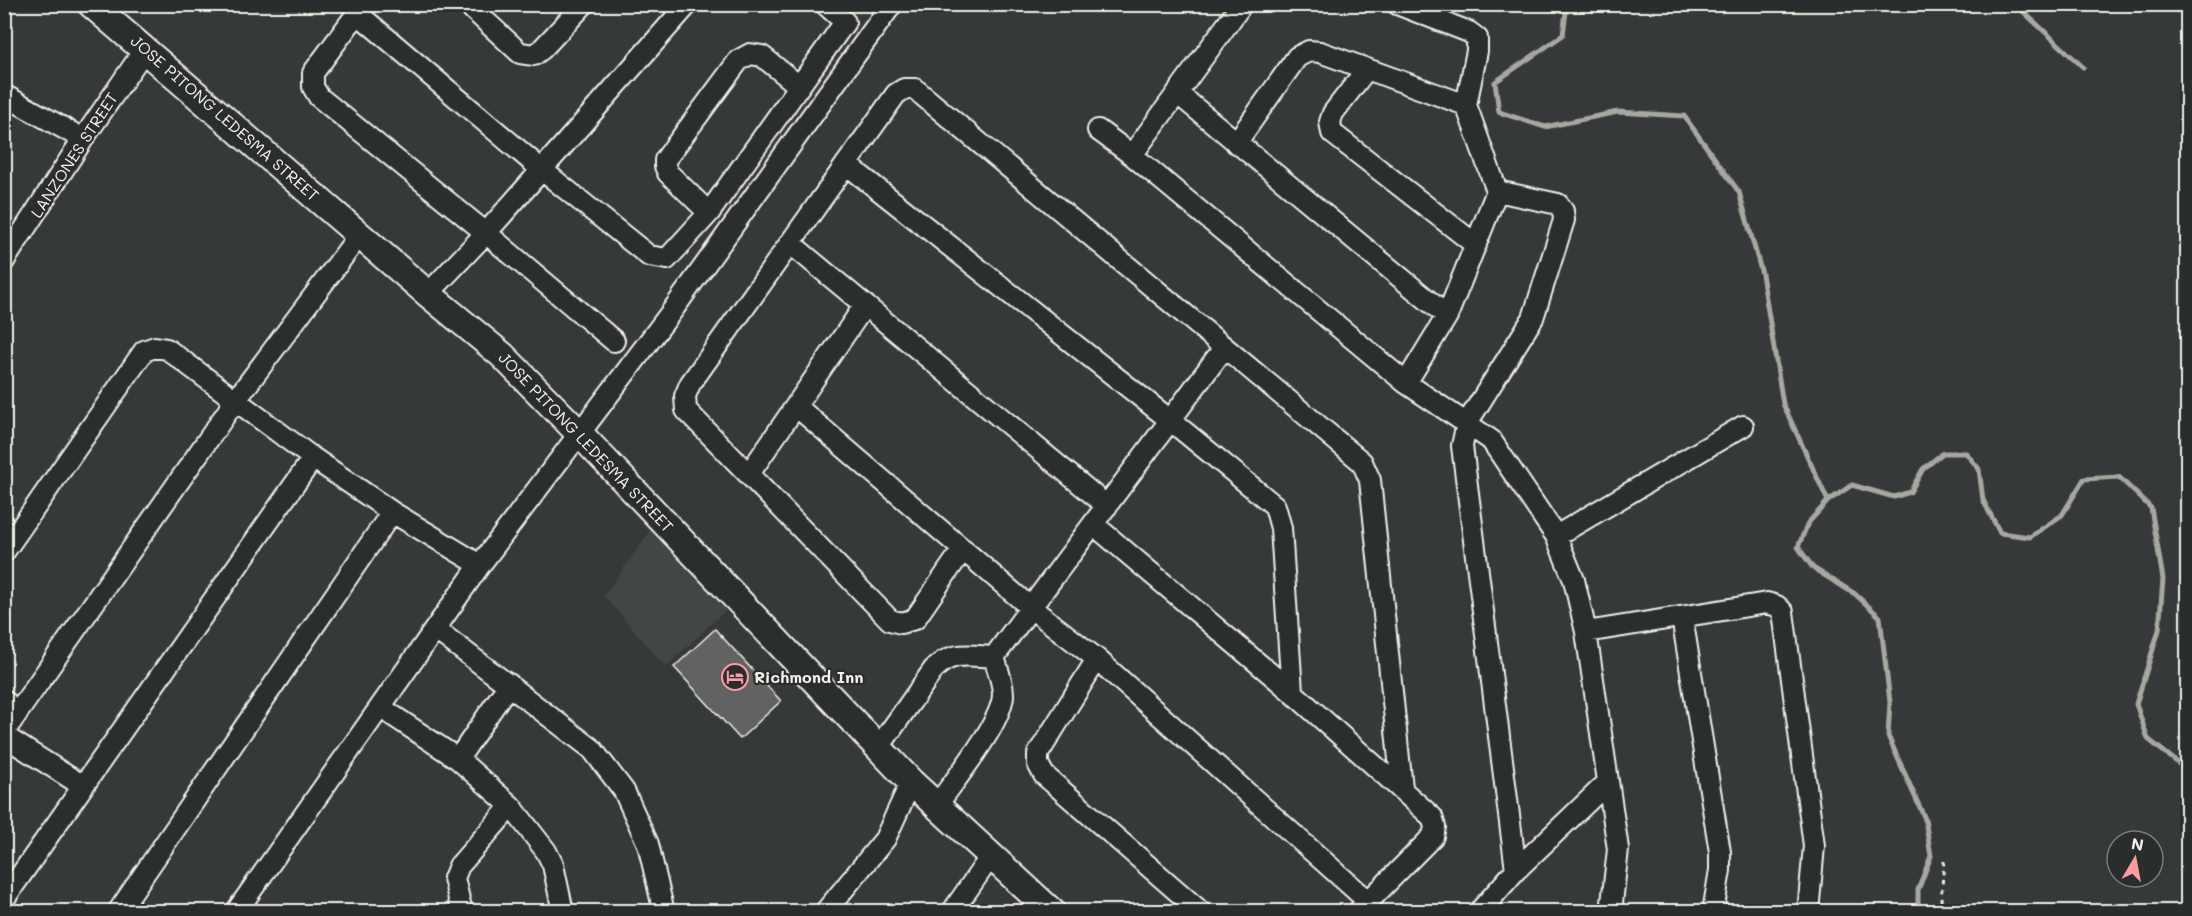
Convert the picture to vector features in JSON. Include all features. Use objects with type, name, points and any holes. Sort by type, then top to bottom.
[{"type":"main road","name":"JOSE PITONG LEDESMA STREET","points":[[91,4],[502,355],[911,782],[1052,912]]},
{"type":"street","points":[[467,4],[520,53],[534,55],[542,50],[580,6]]},
{"type":"street","points":[[428,294],[486,233],[688,4]]},
{"type":"street","points":[[825,4],[867,40]]},
{"type":"street","points":[[236,912],[480,566],[672,311],[892,4]]},
{"type":"street","points":[[1132,155],[1242,4]]},
{"type":"street","points":[[1397,4],[1469,32],[1476,38],[1476,51],[1466,105],[1497,191],[1447,316],[1406,383]]},
{"type":"street","points":[[614,340],[319,98],[313,87],[313,73],[360,9],[542,170],[649,256],[667,259],[710,213],[845,22]]},
{"type":"street","name":"LANZONES STREET","points":[[4,261],[82,139],[145,49]]},
{"type":"street","points":[[1236,143],[1297,57],[1309,51],[1320,52],[1466,105]]},
{"type":"street","points":[[710,213],[668,173],[665,166],[666,160],[740,60],[750,54],[762,56],[799,86]]},
{"type":"street","points":[[1365,69],[1333,113],[1330,122],[1332,133],[1476,245]]},
{"type":"street","points":[[963,549],[915,619],[901,623],[890,620],[686,410],[685,396],[690,384],[896,94],[904,89],[915,89],[1362,462],[1370,480],[1402,788]]},
{"type":"street","points":[[1177,93],[1447,316]]},
{"type":"street","points":[[4,95],[82,139]]},
{"type":"street","points":[[1098,130],[1132,155],[1406,383],[1491,440],[1556,536],[1574,580],[1586,632],[1618,849],[1611,912]]},
{"type":"street","points":[[846,164],[1275,506],[1281,528],[1292,692]]},
{"type":"street","points":[[1497,191],[1558,204],[1563,211],[1564,220],[1533,318],[1467,423],[1462,446],[1516,870]]},
{"type":"street","points":[[83,786],[4,734],[11,707],[360,234]]},
{"type":"street","points":[[790,243],[1107,506]]},
{"type":"street","points":[[749,474],[865,305]]},
{"type":"street","points":[[4,552],[144,351],[155,347],[167,349],[313,458],[392,512],[480,566]]},
{"type":"street","points":[[994,657],[1224,348]]},
{"type":"street","points":[[796,406],[1031,608],[1097,658],[1363,906],[1433,836],[1435,827],[1432,817],[1292,692],[1093,524]]},
{"type":"street","points":[[1556,536],[1743,426]]},
{"type":"street","points":[[4,898],[313,458]]},
{"type":"street","points":[[118,912],[392,512]]},
{"type":"street","points":[[1586,632],[1767,603],[1777,606],[1783,612],[1814,846],[1808,912]]},
{"type":"street","points":[[1682,617],[1720,852],[1720,870],[1713,912]]},
{"type":"street","points":[[435,629],[592,749],[624,791],[648,844],[664,912]]},
{"type":"street","points":[[879,747],[933,669],[942,660],[954,655],[994,657]]},
{"type":"street","points":[[937,806],[990,728],[999,710],[1003,693],[994,657]]},
{"type":"street","points":[[1097,658],[1038,754],[1038,764],[1044,775],[1202,912]]},
{"type":"street","points":[[458,759],[509,684]]},
{"type":"street","points":[[380,707],[458,759],[511,806],[546,851],[553,865],[563,912]]},
{"type":"street","points":[[825,912],[885,839],[911,782]]},
{"type":"street","points":[[1479,912],[1516,870],[1607,783]]},
{"type":"street","points":[[462,912],[454,878],[459,866],[511,806]]},
{"type":"street","points":[[952,912],[990,856]]},
{"type":"path","points":[[1944,861],[1941,900],[1944,912]]},
{"type":"shaded area","points":[[652,528],[728,608],[666,667],[604,596]]},
{"type":"building","points":[[715,629],[781,701],[740,739],[674,667]]},
{"type":"waterway","points":[[1567,4],[1563,35],[1495,82],[1499,112],[1545,127],[1618,112],[1684,116],[1739,192],[1762,274],[1783,404],[1828,501],[1808,523],[1798,547],[1813,568],[1855,594],[1880,617],[1890,702],[1888,736],[1925,819],[1931,856],[1918,890],[1918,912]]},
{"type":"waterway","points":[[2015,4],[2083,67]]},
{"type":"waterway","points":[[1828,501],[1852,485],[1894,497],[1910,492],[1923,469],[1943,453],[1966,453],[1979,469],[1983,500],[2000,533],[2030,537],[2062,515],[2084,479],[2119,477],[2151,508],[2163,579],[2159,630],[2136,704],[2148,739],[2188,771]]},
{"type":"place","name":"Richmond Inn","points":[[735,677]]}]
